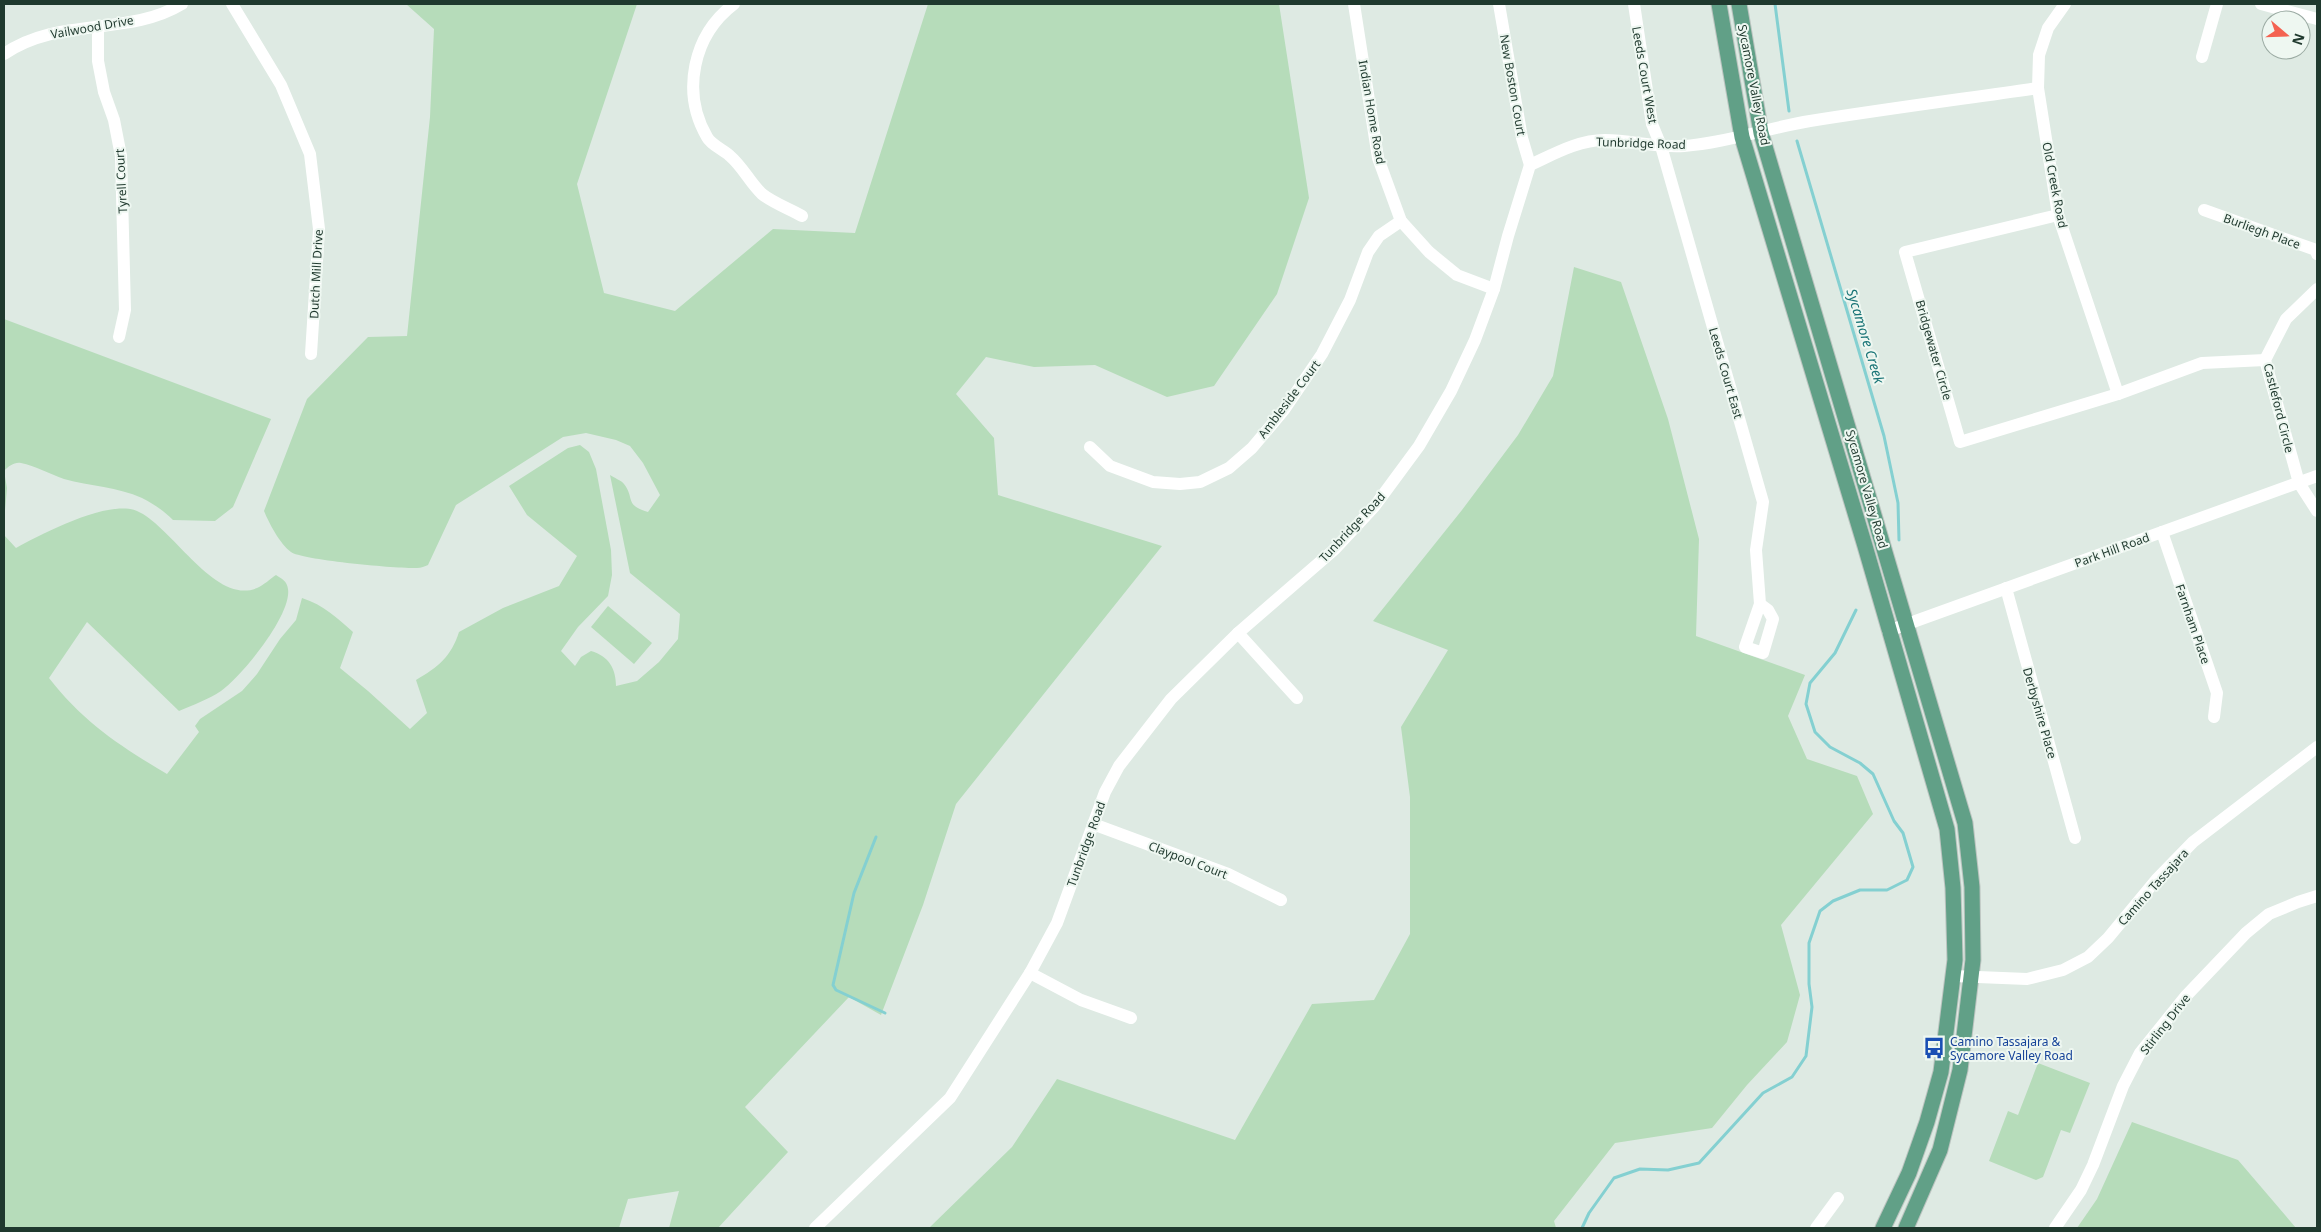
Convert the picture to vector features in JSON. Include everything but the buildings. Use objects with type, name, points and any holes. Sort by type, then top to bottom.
[{"type":"main road","name":"Sycamore Valley Road","points":[[1719,4],[1742,137],[1862,536],[1947,829],[1953,888],[1954,976]]},
{"type":"main road","name":"Sycamore Valley Road","points":[[1739,4],[1761,133],[1965,823],[1972,887],[1972,976]]},
{"type":"main road","points":[[1883,1228],[1909,1174],[1927,1122],[1941,1072],[1954,976]]},
{"type":"main road","points":[[1906,1228],[1940,1150],[1958,1079],[1972,976]]},
{"type":"street","name":"Vailwood Drive","points":[[4,54],[21,42],[58,30],[98,27],[165,14],[182,4]]},
{"type":"street","name":"Dutch Mill Drive","points":[[232,4],[281,85],[310,154],[319,229],[311,354]]},
{"type":"street","points":[[734,4],[710,29],[698,51],[693,72],[695,105],[707,138],[731,156],[762,194],[802,216]]},
{"type":"street","name":"Indian Home Road","points":[[1354,4],[1378,158],[1401,221],[1429,252],[1458,275],[1494,289]]},
{"type":"street","name":"New Boston Court","points":[[1499,4],[1522,138],[1530,165]]},
{"type":"street","name":"Leeds Court West","points":[[1634,4],[1652,124],[1661,146]]},
{"type":"street","name":"Old Creek Road","points":[[2065,4],[2048,28],[2039,55],[2038,88],[2058,215],[2118,394]]},
{"type":"street","points":[[2202,57],[2217,4]]},
{"type":"street","points":[[2261,4],[2317,19]]},
{"type":"street","name":"Tyrell Court","points":[[98,27],[98,60],[104,92],[114,120],[122,156],[125,310],[119,337]]},
{"type":"street","name":"Tunbridge Road","points":[[815,1228],[950,1098],[1030,973],[1056,923],[1105,792],[1119,766],[1171,699],[1238,633],[1335,549],[1374,507],[1419,446],[1451,391],[1476,340],[1494,289],[1530,165],[1587,142],[1605,140],[1661,146],[1684,146],[1742,137],[1807,122],[2038,88]]},
{"type":"street","name":"Leeds Court East","points":[[1661,146],[1763,502],[1756,550],[1760,604]]},
{"type":"street","name":"Burliegh Place","points":[[2204,210],[2316,250],[2317,254]]},
{"type":"street","name":"Bridgewater Circle","points":[[2058,215],[1905,252],[1960,442],[2118,394]]},
{"type":"street","name":"Ambleside Court","points":[[1090,448],[1110,466],[1153,482],[1180,484],[1200,482],[1229,468],[1252,448],[1284,410],[1322,354],[1350,300],[1368,252],[1379,236],[1401,221]]},
{"type":"street","name":"Castleford Circle","points":[[2317,289],[2286,319],[2265,360],[2299,483],[2317,511]]},
{"type":"street","points":[[2118,394],[2202,363],[2265,360]]},
{"type":"street","name":"Park Hill Road","points":[[1888,631],[2317,476]]},
{"type":"street","name":"Farnham Place","points":[[2162,532],[2217,693],[2214,717]]},
{"type":"street","name":"Derbyshire Place","points":[[2006,588],[2075,838]]},
{"type":"street","points":[[1238,633],[1297,698]]},
{"type":"street","name":"Camino Tassajara","points":[[1954,976],[2027,979],[2063,970],[2088,957],[2108,938],[2156,880],[2193,842],[2317,747]]},
{"type":"street","name":"Claypool Court","points":[[1093,824],[1228,874],[1281,900]]},
{"type":"street","name":"Stirling Drive","points":[[2054,1228],[2081,1190],[2094,1165],[2123,1086],[2140,1053],[2185,997],[2246,933],[2269,914],[2317,896]]},
{"type":"street","points":[[1030,973],[1081,1000],[1131,1018]]},
{"type":"street","points":[[1816,1228],[1838,1198]]},
{"type":"green space","points":[[406,4],[637,4],[577,184],[604,293],[675,311],[773,229],[855,233],[928,4],[1279,4],[1309,198],[1277,294],[1214,386],[1167,397],[1095,365],[1034,367],[986,357],[956,394],[994,438],[998,495],[1162,546],[956,804],[923,905],[881,1015],[849,997],[745,1107],[788,1152],[718,1228],[669,1228],[679,1191],[628,1199],[619,1228],[4,1228],[4,535],[16,548],[58,527],[93,514],[110,510],[125,509],[137,511],[150,519],[194,562],[225,586],[241,590],[257,588],[276,575],[285,582],[288,589],[287,600],[282,614],[264,644],[252,659],[221,691],[179,711],[87,622],[49,678],[75,708],[103,732],[167,774],[199,732],[195,726],[200,719],[242,691],[257,674],[280,639],[296,620],[302,598],[324,608],[353,632],[340,668],[410,729],[427,713],[416,680],[443,661],[456,641],[459,632],[503,608],[559,586],[577,556],[527,515],[509,486],[568,448],[580,445],[589,452],[596,469],[611,550],[612,575],[608,596],[578,627],[561,651],[575,666],[581,657],[591,651],[602,656],[613,669],[616,686],[637,681],[659,662],[678,639],[680,614],[630,573],[610,475],[624,484],[631,501],[636,507],[648,512],[660,495],[643,463],[630,446],[616,440],[586,433],[563,437],[456,505],[428,565],[420,568],[352,563],[299,555],[291,552],[279,539],[264,511],[307,399],[368,337],[407,336],[430,117],[434,29]]},
{"type":"green space","points":[[1574,267],[1621,282],[1668,419],[1699,539],[1696,636],[1805,675],[1788,716],[1807,759],[1857,776],[1873,814],[1781,925],[1800,995],[1787,1042],[1747,1085],[1712,1128],[1615,1143],[1554,1221],[1556,1228],[929,1228],[1012,1147],[1057,1079],[1235,1140],[1312,1004],[1374,1000],[1410,934],[1410,797],[1401,727],[1448,650],[1373,621],[1462,510],[1518,435],[1553,376]]},
{"type":"green space","points":[[4,319],[271,419],[233,507],[215,521],[173,520],[151,503],[123,491],[64,479],[21,463],[16,463],[4,471]]},
{"type":"green space","points":[[4,471],[7,488],[4,522]]},
{"type":"green space","points":[[608,606],[652,643],[634,664],[591,627]]},
{"type":"green space","points":[[2038,1063],[2090,1083],[2070,1133],[2061,1130],[2043,1177],[2036,1180],[1989,1161],[2008,1111],[2018,1115]]},
{"type":"green space","points":[[2132,1122],[2238,1160],[2296,1228],[2077,1228],[2097,1199]]},
{"type":"waterway","name":"Sycamore Creek","points":[[1775,4],[1789,111]]},
{"type":"waterway","name":"Sycamore Creek","points":[[1797,141],[1884,436],[1898,503],[1899,540]]},
{"type":"waterway","name":"Sycamore Creek","points":[[1582,1228],[1589,1213],[1614,1178],[1640,1169],[1668,1170],[1699,1163],[1763,1093],[1792,1077],[1806,1056],[1812,1007],[1809,984],[1809,943],[1820,911],[1833,901],[1860,890],[1887,890],[1907,880],[1913,867],[1903,833],[1894,821],[1873,774],[1860,763],[1830,747],[1815,732],[1806,704],[1810,683],[1835,653],[1856,610]]},
{"type":"waterway","points":[[876,837],[854,893],[833,985],[836,990],[885,1013]]},
{"type":"place","name":"Camino Tassajara & Sycamore Valley Road","points":[[1934,1048]]}]
